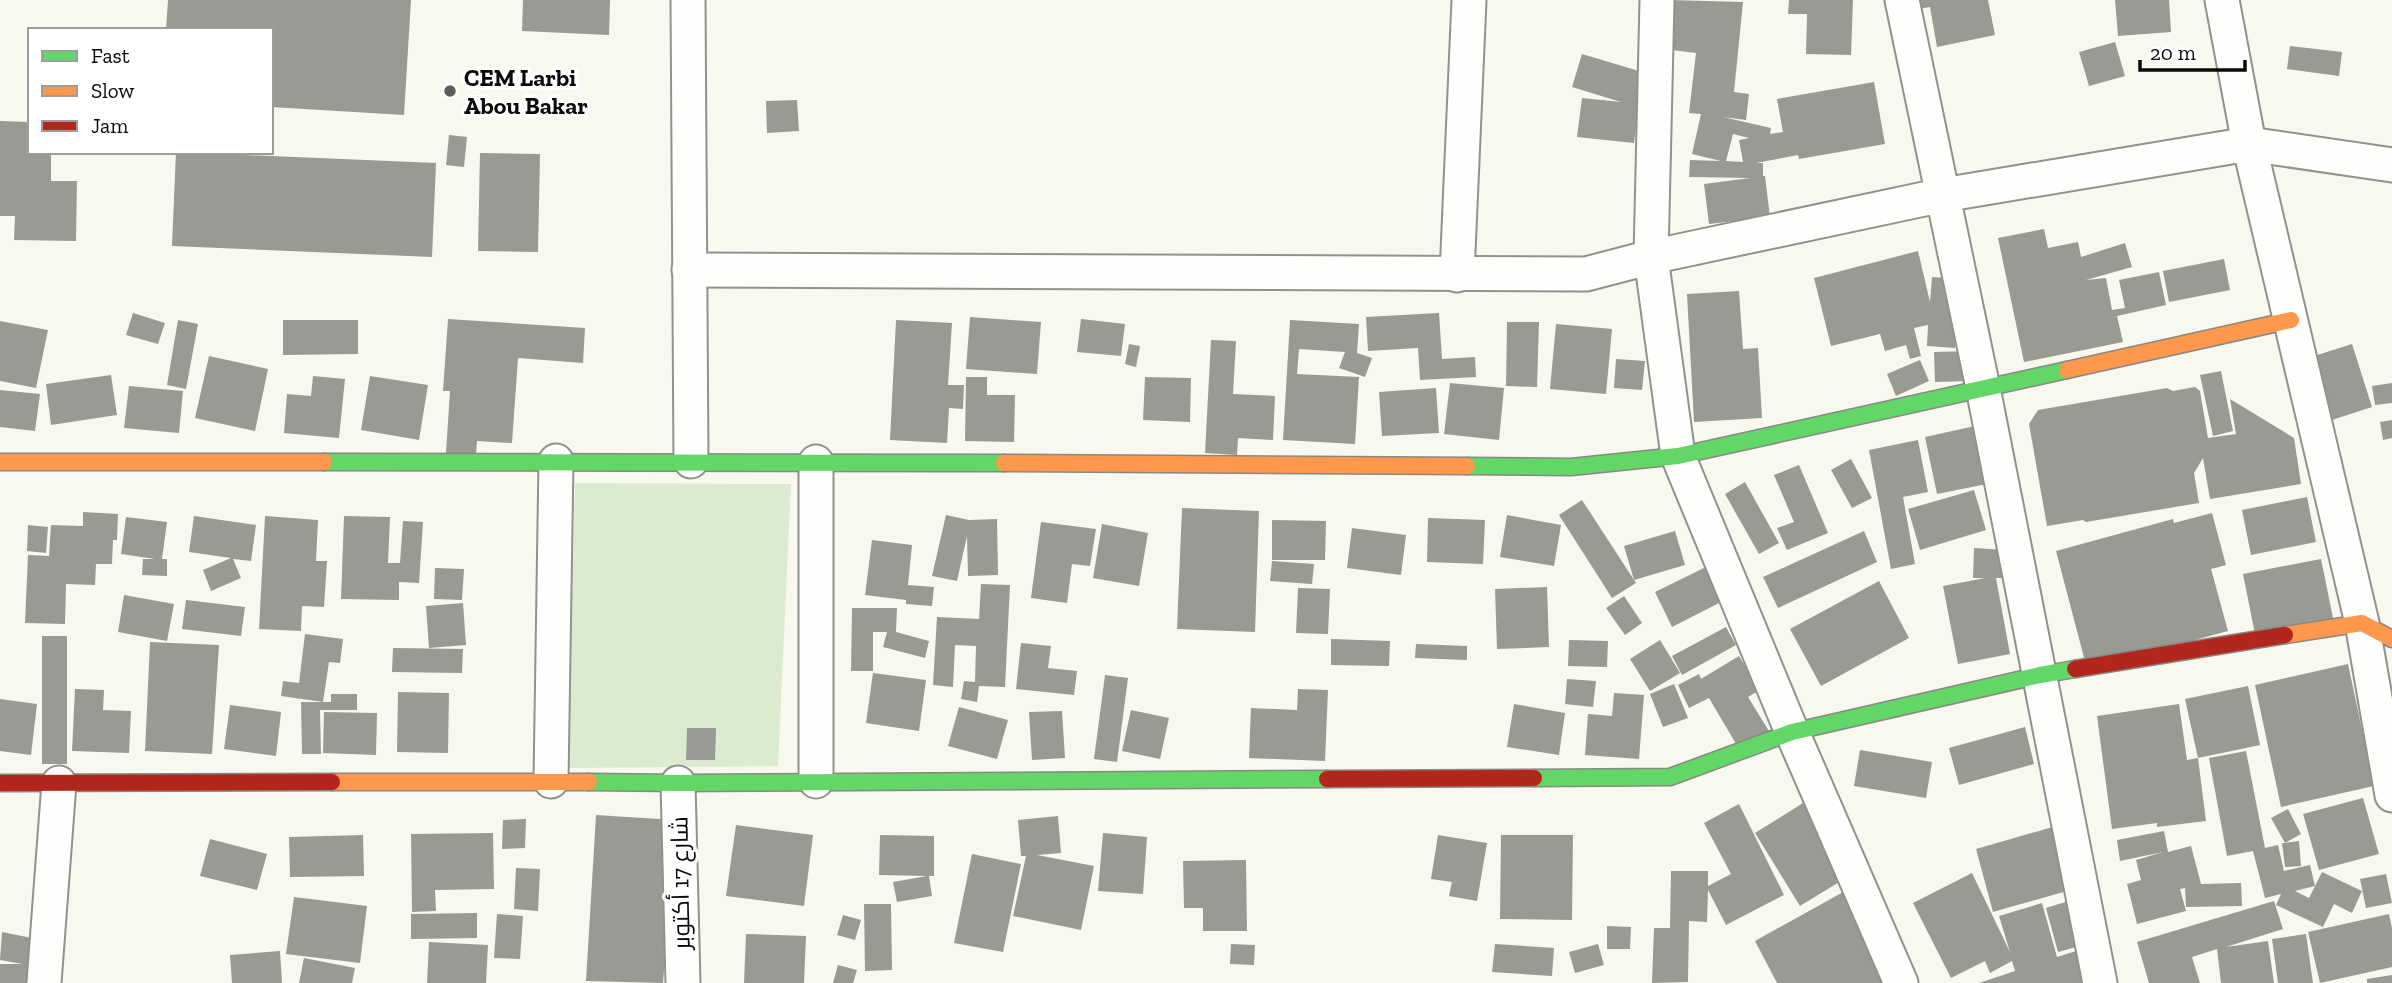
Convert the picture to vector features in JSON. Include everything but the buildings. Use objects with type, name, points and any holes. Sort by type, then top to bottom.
[{"type":"street","points":[[688,0],[691,461]]},
{"type":"street","points":[[1457,275],[1469,0]]},
{"type":"street","points":[[1657,0],[1651,257],[1678,456],[1791,732],[1901,983]]},
{"type":"street","points":[[1902,0],[1983,388],[2100,983]]},
{"type":"street","points":[[2222,0],[2249,144],[2362,623],[2392,795]]},
{"type":"street","points":[[689,270],[1586,274],[1651,257],[1943,195],[2249,144],[2392,165]]},
{"type":"street","points":[[0,461],[691,461],[1572,467],[1678,456],[2291,320]]},
{"type":"street","points":[[551,781],[556,461]]},
{"type":"street","points":[[816,462],[816,781]]},
{"type":"street","points":[[0,783],[678,783],[1670,777],[1791,732],[2040,676],[2362,623],[2392,639]]},
{"type":"street","points":[[44,983],[59,783]]},
{"type":"street","name":"شارع 17 أكتوبر","points":[[678,783],[683,983]]},
{"type":"green space","points":[[575,483],[791,484],[778,766],[568,768]]},
{"type":"traffic: fast","points":[[1467,466],[1571,467],[1678,456],[2067,370]]},
{"type":"traffic: fast","points":[[324,462],[1004,463]]},
{"type":"traffic: fast","points":[[1534,778],[1670,777],[1792,732],[2075,669]]},
{"type":"traffic: fast","points":[[589,782],[1327,779]]},
{"type":"traffic: slow","points":[[2067,370],[2291,320]]},
{"type":"traffic: slow","points":[[0,462],[324,462]]},
{"type":"traffic: slow","points":[[1004,463],[1467,466]]},
{"type":"traffic: slow","points":[[2285,635],[2362,623],[2392,639]]},
{"type":"traffic: slow","points":[[332,782],[589,782]]},
{"type":"traffic: jam","points":[[2075,669],[2285,635]]},
{"type":"traffic: jam","points":[[1327,779],[1534,778]]},
{"type":"traffic: jam","points":[[0,783],[332,782]]},
{"type":"place","name":"CEM Larbi Abou Bakar","points":[[450,91]]}]
